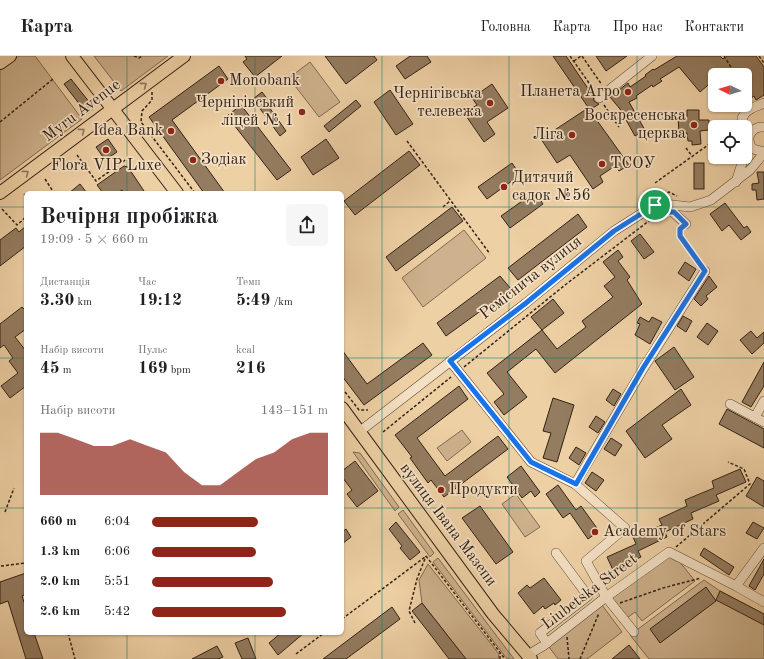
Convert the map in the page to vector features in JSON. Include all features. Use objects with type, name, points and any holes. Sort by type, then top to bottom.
[{"type":"main road","points":[[0,63],[10,56]]},
{"type":"main road","points":[[72,56],[175,191]]},
{"type":"main road","name":"Myru Avenue","points":[[0,193],[184,56]]},
{"type":"main road","name":"вулиця Івана Мазепи","points":[[344,411],[494,614],[529,657]]},
{"type":"street","points":[[603,95],[652,56]]},
{"type":"street","points":[[743,120],[742,118],[746,112],[764,104]]},
{"type":"street","points":[[760,128],[764,122]]},
{"type":"street","points":[[660,201],[690,208],[711,200],[750,170],[764,152],[753,150],[752,148]]},
{"type":"street","points":[[736,182],[742,164]]},
{"type":"street","points":[[660,201],[686,224]]},
{"type":"street","name":"Реміснича вулиця","points":[[359,432],[526,303],[614,231],[660,201]]},
{"type":"street","points":[[576,484],[643,368],[705,271]]},
{"type":"street","points":[[450,361],[531,462],[576,484],[625,528],[586,561],[608,600],[634,632]]},
{"type":"street","points":[[755,417],[764,401]]},
{"type":"street","points":[[730,404],[764,422]]},
{"type":"street","points":[[736,586],[764,548]]},
{"type":"street","points":[[670,552],[764,602]]},
{"type":"street","name":"Liubetska Street","points":[[529,657],[567,627],[608,600],[670,552]]},
{"type":"street","points":[[548,642],[540,633],[588,596],[556,553]]},
{"type":"path","points":[[134,56],[139,58],[142,56]]},
{"type":"path","points":[[574,61],[581,56],[603,95]]},
{"type":"path","points":[[724,56],[732,68]]},
{"type":"path","points":[[759,56],[764,63]]},
{"type":"path","points":[[0,122],[53,79]]},
{"type":"path","points":[[152,92],[152,100],[142,111],[141,122],[193,191]]},
{"type":"path","points":[[407,141],[490,254]]},
{"type":"path","points":[[655,183],[708,145]]},
{"type":"path","points":[[686,148],[692,156]]},
{"type":"path","points":[[77,155],[96,181],[128,158]]},
{"type":"path","points":[[45,179],[53,191]]},
{"type":"path","points":[[383,432],[565,285],[646,224],[660,212],[660,201],[669,192],[680,198]]},
{"type":"path","points":[[443,206],[450,201]]},
{"type":"path","points":[[2,209],[17,224],[24,219]]},
{"type":"path","points":[[686,224],[680,229],[680,236],[705,271]]},
{"type":"path","points":[[344,391],[359,410],[368,410]]},
{"type":"path","points":[[670,552],[750,484],[744,469],[728,462]]},
{"type":"path","points":[[5,512],[14,488]]},
{"type":"path","points":[[344,618],[426,556]]},
{"type":"path","points":[[415,623],[409,611],[417,579],[426,556]]},
{"type":"path","points":[[426,556],[505,659]]},
{"type":"path","points":[[1,566],[24,563]]},
{"type":"path","points":[[580,659],[608,600],[620,603],[663,588],[714,575]]},
{"type":"path","points":[[567,627],[569,659]]},
{"type":"path","points":[[69,635],[75,659]]},
{"type":"path","points":[[296,654],[321,635]]},
{"type":"path","points":[[500,652],[500,659]]},
{"type":"shaded area","points":[[19,56],[35,56],[82,119],[0,180],[0,70]]},
{"type":"shaded area","points":[[94,56],[168,56],[121,91]]},
{"type":"shaded area","points":[[310,62],[340,102],[319,117],[289,78]]},
{"type":"shaded area","points":[[464,230],[486,258],[423,307],[402,278]]},
{"type":"shaded area","points":[[462,430],[471,442],[447,461],[437,448]]},
{"type":"shaded area","points":[[353,452],[360,453],[399,507],[395,511]]},
{"type":"shaded area","points":[[516,494],[540,527],[525,537],[502,504]]},
{"type":"shaded area","points":[[403,510],[434,553],[430,557],[398,514]]},
{"type":"shaded area","points":[[670,556],[679,561],[695,581],[642,621],[635,612],[627,618],[612,598]]},
{"type":"shaded area","points":[[438,558],[514,659],[507,659],[433,562]]},
{"type":"shaded area","points":[[428,564],[499,654],[498,659],[466,659],[422,603],[419,580]]},
{"type":"shaded area","points":[[704,580],[720,591],[764,614],[764,659],[649,659],[630,635]]},
{"type":"shaded area","points":[[602,605],[622,632],[587,659],[558,659],[549,647]]},
{"type":"building","points":[[245,56],[282,56],[255,77],[243,62],[247,59]]},
{"type":"building","points":[[325,56],[374,56],[377,60],[346,84]]},
{"type":"building","points":[[410,56],[427,56],[431,62],[405,79],[396,66]]},
{"type":"building","points":[[553,56],[566,56],[593,96],[594,101],[599,104],[590,110]]},
{"type":"building","points":[[596,56],[627,56],[606,71]]},
{"type":"building","points":[[677,56],[720,56],[723,59],[727,56],[756,56],[764,67],[764,95],[756,100],[754,96],[752,97],[752,68],[708,68],[708,85],[700,92],[679,67],[660,79],[662,81],[653,87],[652,85],[636,96],[637,98],[629,102],[645,130],[635,136],[620,109],[610,97],[628,83],[630,87],[653,69],[654,70]]},
{"type":"building","points":[[219,66],[228,79],[172,120],[224,191],[203,191],[149,117]]},
{"type":"building","points":[[71,79],[94,108],[87,114],[64,84]]},
{"type":"building","points":[[492,84],[508,108],[487,122],[495,134],[484,142],[464,113],[477,105],[472,98]]},
{"type":"building","points":[[390,90],[413,124],[396,135],[374,102]]},
{"type":"building","points":[[262,92],[272,105],[269,107],[286,131],[280,136],[253,99]]},
{"type":"building","points":[[356,100],[361,106],[329,132],[324,126]]},
{"type":"building","points":[[241,105],[291,170],[277,180],[227,116]]},
{"type":"building","points":[[588,108],[629,165],[619,171],[615,166],[600,176],[603,182],[593,189],[570,155],[557,163],[541,139]]},
{"type":"building","name":"Воскресенська церква","points":[[687,110],[699,110],[699,120],[708,120],[708,130],[700,131],[701,144],[692,145],[692,141],[688,141],[687,133],[679,133],[678,118],[687,118]]},
{"type":"building","name":"Flora VIP Luxe","points":[[108,139],[117,152],[105,160],[96,147]]},
{"type":"building","points":[[326,139],[339,158],[313,175],[301,157]]},
{"type":"building","points":[[409,151],[420,165],[355,215],[344,201]]},
{"type":"building","points":[[512,163],[520,175],[487,199],[478,187]]},
{"type":"building","points":[[694,163],[704,163],[704,189],[694,189]]},
{"type":"building","points":[[124,166],[128,167],[144,191],[102,191],[97,185]]},
{"type":"building","points":[[757,172],[764,172],[764,199],[757,200],[756,190],[752,190],[752,184],[759,183]]},
{"type":"building","points":[[80,184],[85,191],[71,191]]},
{"type":"building","points":[[535,192],[543,204],[510,228],[501,216]]},
{"type":"building","points":[[725,203],[744,228],[747,226],[751,232],[741,240],[729,225],[722,231],[710,214]]},
{"type":"building","points":[[452,207],[463,221],[396,271],[386,257]]},
{"type":"building","points":[[578,214],[587,227],[518,280],[508,268]]},
{"type":"building","points":[[16,228],[19,232],[24,228],[24,248],[0,266],[0,240]]},
{"type":"building","points":[[640,234],[654,252],[644,259],[631,241]]},
{"type":"building","points":[[618,250],[623,257],[618,261],[630,277],[627,280],[642,304],[555,373],[536,349],[507,372],[527,397],[504,415],[494,402],[504,394],[487,373],[542,330],[557,349],[586,327],[582,321],[613,297],[604,286],[615,277],[603,262]]},
{"type":"building","points":[[685,262],[696,269],[689,281],[678,273]]},
{"type":"building","points":[[500,276],[511,289],[446,336],[437,323]]},
{"type":"building","points":[[709,276],[717,287],[706,296],[708,299],[701,306],[694,299]]},
{"type":"building","points":[[553,299],[564,313],[542,330],[531,317]]},
{"type":"building","points":[[22,307],[24,309],[24,330],[15,337],[24,348],[24,388],[10,398],[1,386],[18,373],[9,361],[13,358],[4,345],[0,348],[0,324]]},
{"type":"building","points":[[683,316],[692,321],[686,332],[677,326]]},
{"type":"building","points":[[640,317],[649,322],[652,317],[662,322],[650,344],[635,335],[640,324],[637,323]]},
{"type":"building","points":[[707,323],[718,331],[708,345],[697,337]]},
{"type":"building","points":[[751,331],[757,338],[764,332],[764,343],[752,354],[740,340]]},
{"type":"building","points":[[423,343],[432,355],[364,405],[344,379],[344,353],[367,384]]},
{"type":"building","points":[[674,347],[694,377],[675,390],[655,361]]},
{"type":"building","points":[[764,362],[764,386],[751,407],[742,402]]},
{"type":"building","points":[[459,386],[468,399],[417,438],[445,476],[498,436],[508,449],[444,497],[431,480],[428,483],[410,458],[412,457],[395,435]]},
{"type":"building","points":[[613,389],[621,394],[614,406],[606,400]]},
{"type":"building","points":[[681,389],[691,405],[662,425],[672,439],[645,458],[626,431]]},
{"type":"building","points":[[553,398],[574,405],[557,462],[543,458],[551,433],[543,431]]},
{"type":"building","points":[[727,409],[764,429],[764,448],[719,424]]},
{"type":"building","points":[[596,416],[605,422],[598,433],[589,427]]},
{"type":"building","points":[[611,438],[622,445],[615,456],[604,449]]},
{"type":"building","points":[[576,447],[586,453],[579,465],[569,458]]},
{"type":"building","points":[[355,461],[378,491],[357,507],[347,494],[352,490],[344,480],[344,469]]},
{"type":"building","points":[[521,466],[540,492],[535,497],[531,491],[522,498],[507,477]]},
{"type":"building","points":[[740,469],[746,482],[716,495],[719,501],[691,513],[693,519],[665,532],[667,537],[638,551],[641,557],[613,570],[607,557],[636,544],[633,537],[662,525],[659,519],[687,506],[685,500],[714,488],[712,481]]},
{"type":"building","points":[[592,472],[604,480],[596,491],[585,483]]},
{"type":"building","points":[[757,477],[764,481],[764,507],[746,496]]},
{"type":"building","points":[[558,485],[576,510],[581,506],[599,531],[588,539],[570,513],[563,518],[546,494]]},
{"type":"building","points":[[480,506],[513,552],[496,564],[462,518]]},
{"type":"building","points":[[396,522],[420,552],[410,560],[400,548],[402,546],[389,529]]},
{"type":"building","points":[[753,522],[764,528],[757,539],[746,533]]},
{"type":"building","points":[[346,529],[351,537],[344,542],[344,530]]},
{"type":"building","points":[[704,548],[734,567],[729,575],[700,555]]},
{"type":"building","points":[[764,559],[764,574],[755,590],[749,586]]},
{"type":"building","points":[[24,574],[24,595],[22,596],[24,602],[24,635],[35,635],[43,659],[26,659],[8,601],[0,604],[0,582]]},
{"type":"building","points":[[544,578],[561,600],[555,605],[554,603],[545,609],[543,606],[534,614],[518,593],[527,585],[530,588]]},
{"type":"building","points":[[706,587],[716,601],[660,643],[650,629]]},
{"type":"building","points":[[720,591],[764,614],[764,625],[716,600]]},
{"type":"building","points":[[422,603],[466,659],[449,659],[412,611]]},
{"type":"building","points":[[392,607],[400,619],[346,659],[323,659]]},
{"type":"building","points":[[279,635],[302,635],[278,655],[269,643]]},
{"type":"building","points":[[248,638],[256,659],[242,659],[235,643]]},
{"type":"building","points":[[629,645],[640,659],[612,659]]},
{"type":"building","points":[[217,646],[223,657],[218,659],[192,659]]},
{"type":"place","name":"Monobank","points":[[221,81]]},
{"type":"place","name":"Планета Агро","points":[[628,92]]},
{"type":"place","name":"Чернігівська телевежа","points":[[490,103]]},
{"type":"place","name":"Чернігівський ліцей № 1","points":[[302,112]]},
{"type":"place","name":"Воскресенська церква","points":[[694,125]]},
{"type":"place","name":"Idea Bank","points":[[171,131]]},
{"type":"place","name":"Ліга","points":[[572,135]]},
{"type":"place","name":"Flora VIP Luxe","points":[[106,150]]},
{"type":"place","name":"Зодіак","points":[[193,160]]},
{"type":"place","name":"ТСОУ","points":[[602,164]]},
{"type":"place","name":"Дитячий садок №56","points":[[504,187]]},
{"type":"place","name":"Продукти","points":[[441,490]]},
{"type":"place","name":"Academy of Stars","points":[[595,532]]},
{"type":"route","points":[[655,205],[660,212],[674,212],[686,224],[680,229],[680,236],[705,271],[643,368],[576,484],[531,462],[450,361],[526,303],[614,231],[655,205]]}]
